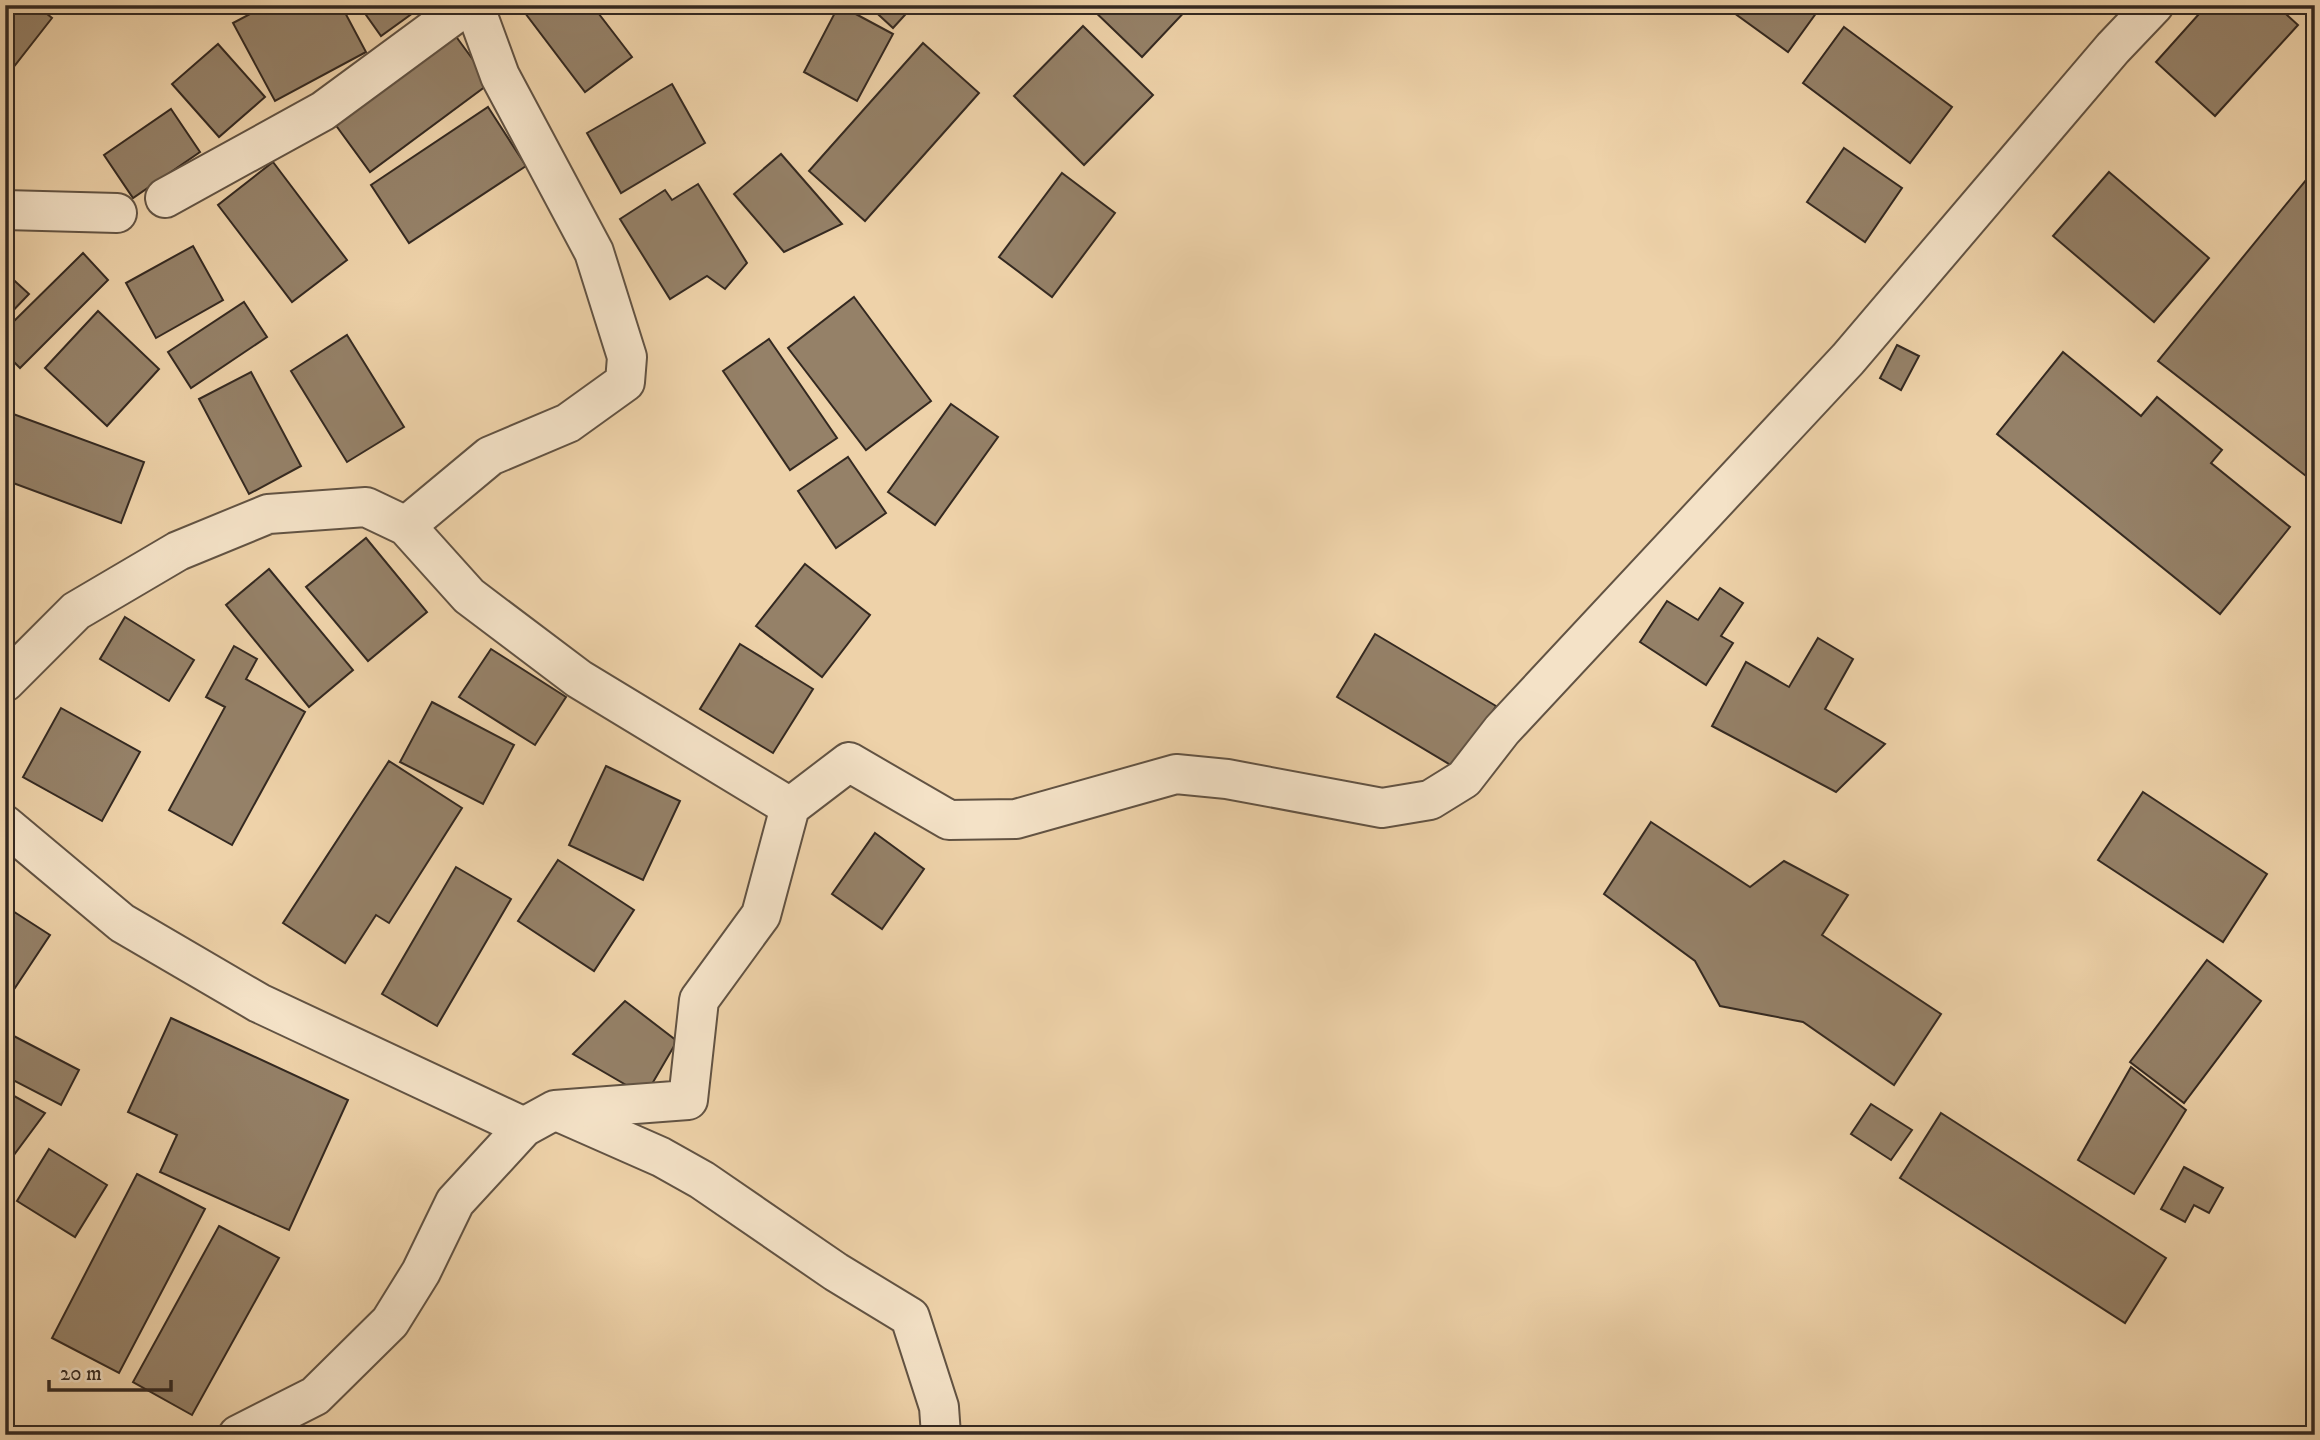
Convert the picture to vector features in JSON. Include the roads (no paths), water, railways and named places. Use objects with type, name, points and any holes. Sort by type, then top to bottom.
[{"type":"street","points":[[165,198],[323,111],[467,5]]},
{"type":"street","points":[[406,526],[490,456],[568,424],[625,382],[627,357],[594,252],[500,76],[474,5]]},
{"type":"street","points":[[238,1435],[315,1396],[390,1322],[421,1272],[455,1202],[540,1118],[688,1100],[699,1000],[761,915],[790,807],[849,762],[949,820],[1016,818],[1175,774],[1227,779],[1382,808],[1430,800],[1464,779],[1502,730],[1849,359],[2113,48],[2154,5]]},
{"type":"street","points":[[5,210],[117,213]]},
{"type":"street","points":[[5,682],[76,611],[178,551],[268,514],[366,507],[406,526],[469,596],[579,679],[790,807]]},
{"type":"street","points":[[5,825],[122,923],[259,1003],[540,1118],[661,1157],[702,1180],[836,1272],[910,1318],[939,1407],[941,1435]]}]
